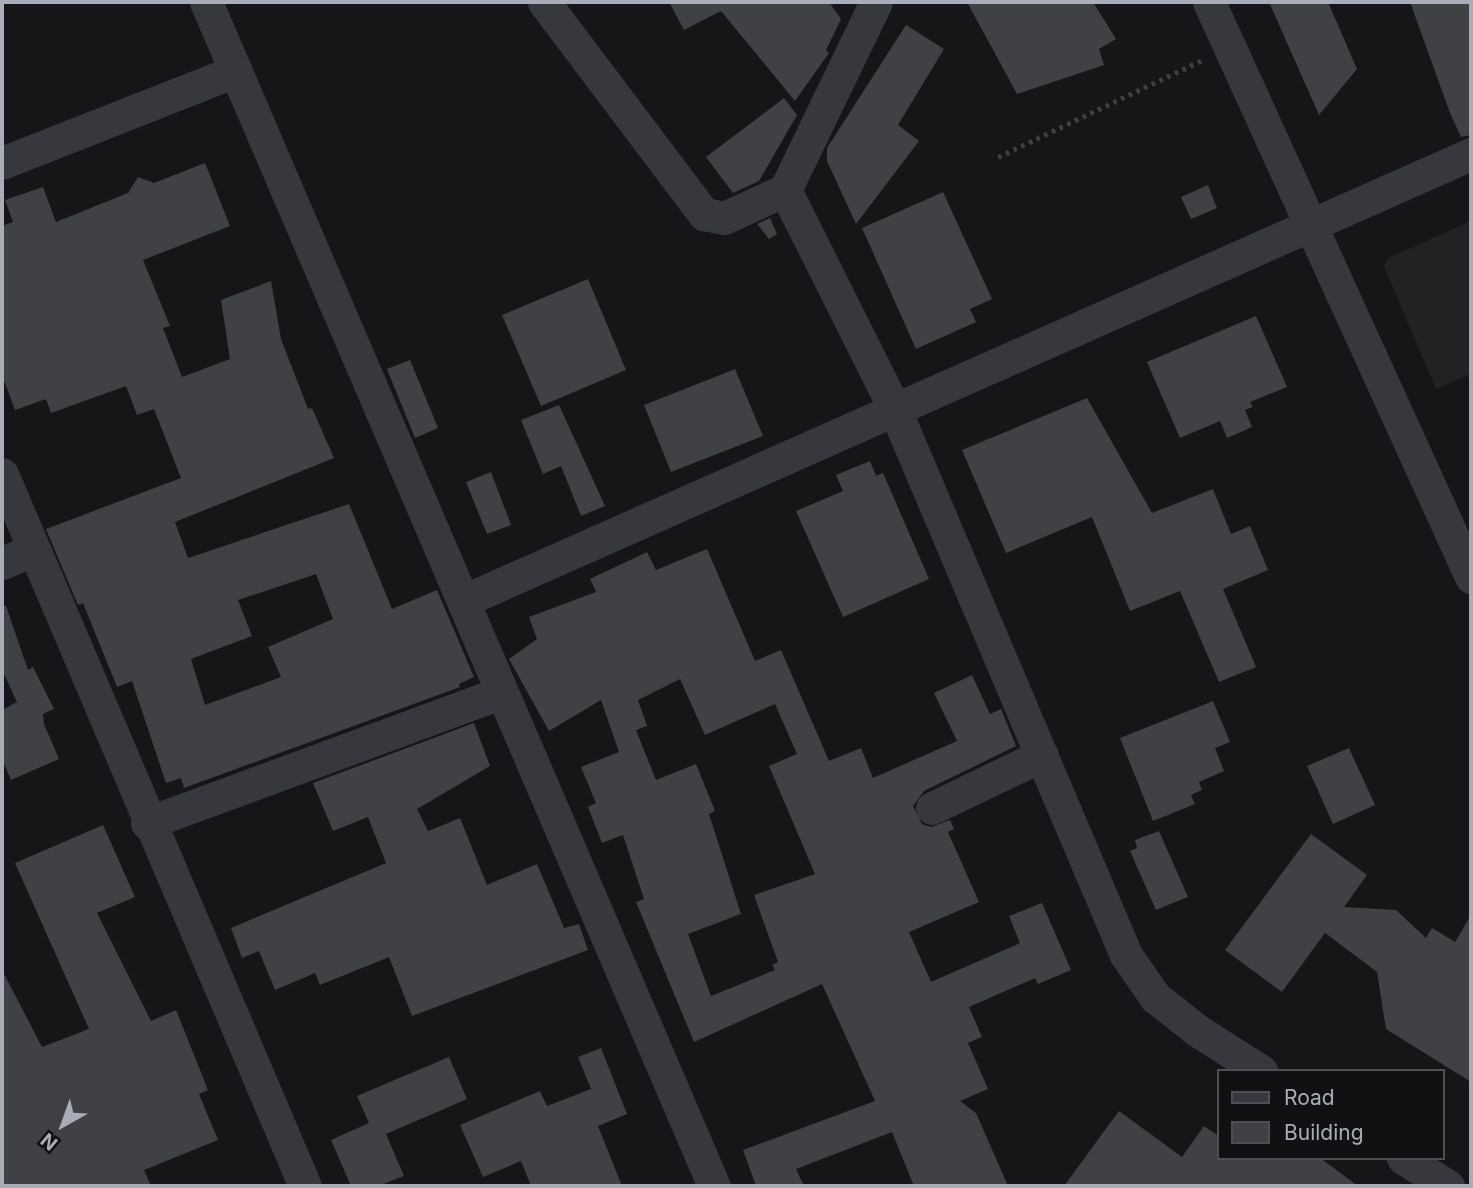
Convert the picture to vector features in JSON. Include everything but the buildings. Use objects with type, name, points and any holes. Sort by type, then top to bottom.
[{"type":"street","points":[[206,2],[714,1186]]},
{"type":"street","points":[[544,2],[704,214],[724,218],[785,190],[869,6]]},
{"type":"street","points":[[1209,2],[1313,225],[1471,577]]},
{"type":"street","points":[[2,163],[234,71]]},
{"type":"street","points":[[463,601],[1471,154]]},
{"type":"street","points":[[785,190],[895,410],[1133,965],[1155,996],[1176,1014],[1258,1069]]},
{"type":"street","points":[[2,474],[147,823],[305,1186]]},
{"type":"street","points":[[2,563],[33,550]]},
{"type":"street","points":[[147,823],[501,693]]},
{"type":"street","points":[[932,808],[1042,755]]},
{"type":"street","points":[[1406,1160],[1448,1186]]},
{"type":"path","points":[[998,157],[1139,87],[1230,48]]},
{"type":"shaded area","points":[[1471,221],[1471,374],[1436,389],[1384,267],[1388,258]]}]
